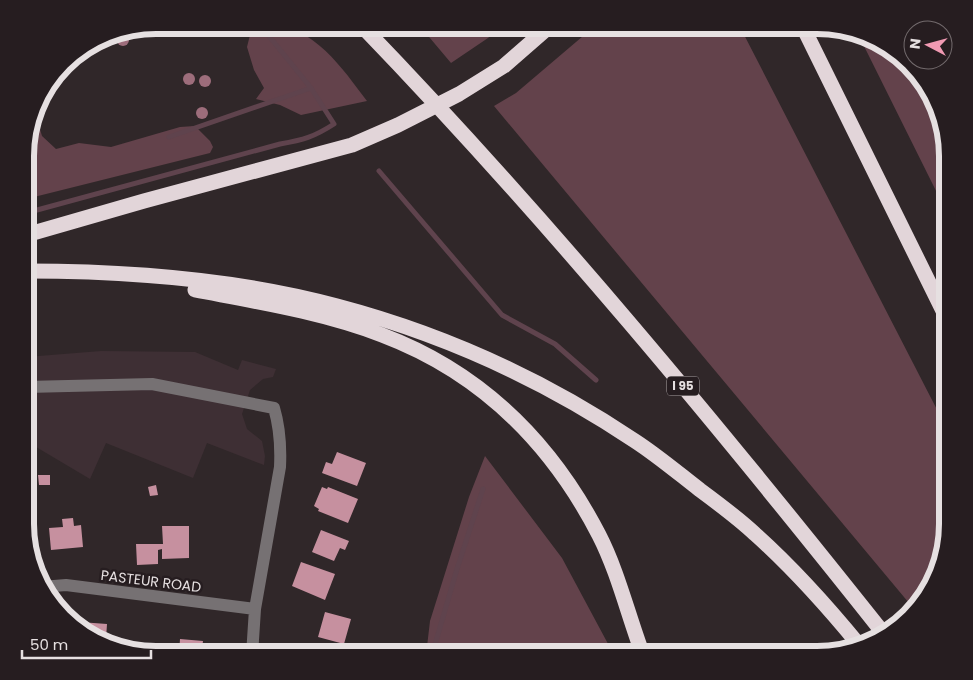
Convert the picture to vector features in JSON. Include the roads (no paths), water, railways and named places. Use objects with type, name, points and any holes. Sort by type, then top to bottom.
[{"type":"highway","name":"I 95","points":[[370,34],[473,146],[669,369],[791,516],[880,629]]},
{"type":"highway","points":[[34,233],[352,145],[398,125],[459,94],[504,66],[541,34]]},
{"type":"highway","points":[[806,34],[939,303]]},
{"type":"highway","points":[[34,271],[147,276],[277,292],[337,306],[403,326],[467,350],[554,392],[636,441],[724,507],[756,535],[795,573],[855,640]]},
{"type":"highway","points":[[85,272],[269,304],[332,319],[381,334],[415,348],[478,387],[536,439],[580,501],[599,536],[614,572],[640,646]]},
{"type":"street","points":[[34,387],[152,384],[274,408],[279,424],[281,445],[280,467],[255,609],[253,646]]},
{"type":"street","name":"PASTEUR ROAD","points":[[51,586],[66,585],[255,609]]},
{"type":"waterway","points":[[34,211],[302,139],[334,124],[311,88],[267,34]]},
{"type":"waterway","points":[[169,137],[311,88]]},
{"type":"waterway","points":[[379,171],[502,315],[555,344],[596,380]]},
{"type":"waterway","points":[[435,646],[483,489]]}]
